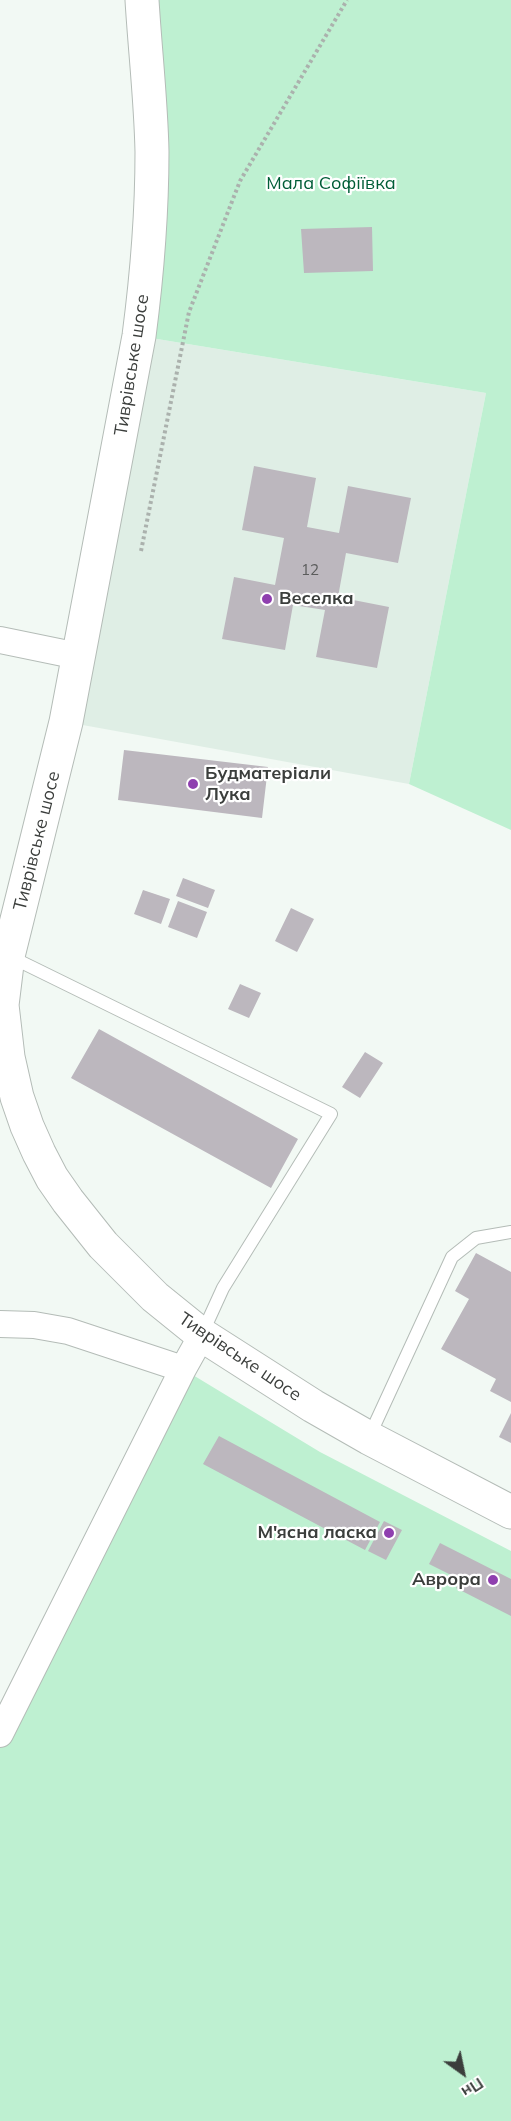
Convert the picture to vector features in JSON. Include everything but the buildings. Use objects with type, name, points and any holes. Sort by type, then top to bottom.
[{"type":"main road","name":"Тиврівське шосе","points":[[142,0],[152,151],[145,290],[139,336],[66,722],[8,956],[1,1009],[17,1097],[27,1126],[52,1178],[85,1224],[129,1272],[202,1335],[369,1438],[511,1512]]},
{"type":"street","points":[[0,640],[78,656]]},
{"type":"street","points":[[0,1324],[34,1325],[68,1331],[183,1370]]},
{"type":"street","points":[[0,1734],[202,1335]]},
{"type":"lane","points":[[8,956],[331,1114],[223,1288],[202,1335]]},
{"type":"lane","points":[[369,1438],[452,1257],[476,1238],[511,1232]]},
{"type":"path","points":[[141,551],[189,312],[240,181],[347,0]]},
{"type":"shaded area","name":"Веселка","points":[[139,336],[486,393],[409,784],[66,722]]},
{"type":"green space","name":"Мала Софіївка","points":[[142,0],[511,0],[511,830],[409,784],[486,393],[139,336]]},
{"type":"green space","points":[[183,1369],[320,1452],[511,1551],[511,2121],[0,2121],[0,1734]]},
{"type":"place","name":"Веселка","points":[[267,599]]},
{"type":"place","name":"Будматеріали Лука","points":[[193,784]]},
{"type":"place","name":"М'ясна ласка","points":[[389,1533]]},
{"type":"place","name":"Аврора","points":[[493,1580]]}]
